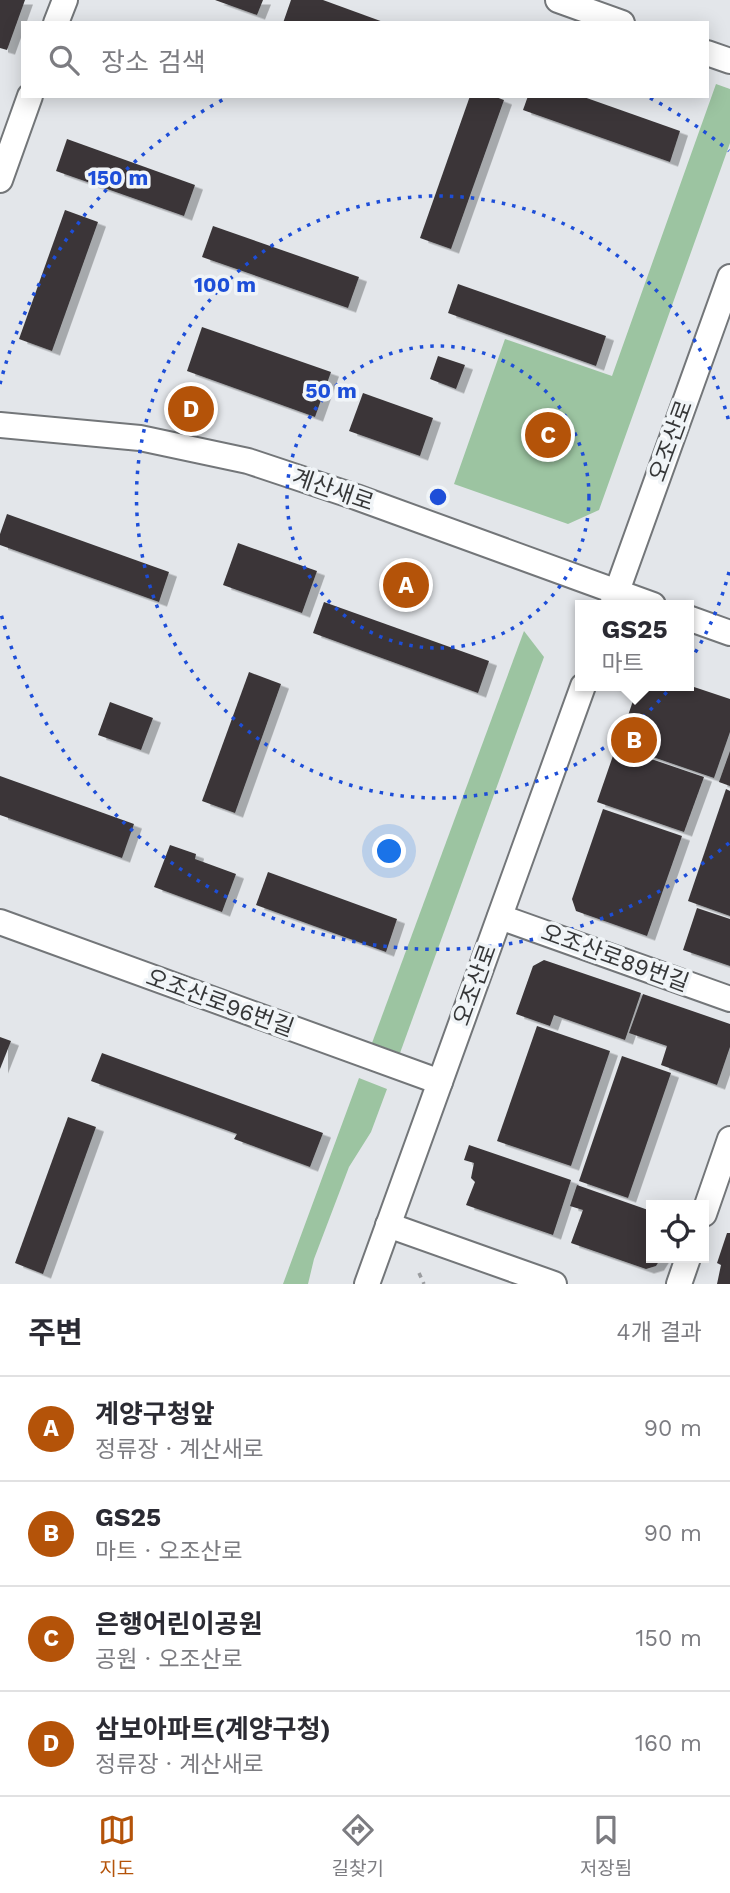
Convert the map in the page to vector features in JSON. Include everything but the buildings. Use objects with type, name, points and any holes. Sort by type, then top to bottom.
[{"type":"street","points":[[58,21],[65,0]]},
{"type":"street","points":[[558,0],[616,21]]},
{"type":"street","points":[[709,54],[730,61]]},
{"type":"street","points":[[0,180],[29,98]]},
{"type":"street","name":"오조산로","points":[[614,599],[730,276]]},
{"type":"street","name":"계산새로","points":[[0,425],[140,438],[248,461],[356,497],[614,599]]},
{"type":"street","points":[[694,620],[730,633]]},
{"type":"street","name":"오조산로","points":[[367,1284],[581,691]]},
{"type":"street","name":"오조산로89번길","points":[[500,917],[730,999]]},
{"type":"street","name":"오조산로96번길","points":[[0,922],[440,1082]]},
{"type":"street","points":[[709,1200],[730,1139]]},
{"type":"street","points":[[388,1225],[554,1284]]},
{"type":"street","points":[[679,1284],[686,1263]]},
{"type":"path","points":[[419,1273],[424,1284]]},
{"type":"green space","points":[[716,84],[730,89],[730,143],[599,510],[568,524],[454,484],[505,339],[612,376]]},
{"type":"green space","points":[[524,631],[544,657],[400,1053],[372,1043]]},
{"type":"green space","points":[[359,1078],[387,1089],[371,1132],[349,1167],[314,1259],[308,1284],[283,1284]]},
{"type":"place","name":"삼보아파트(계양구청)","points":[[191,409]]},
{"type":"place","name":"은행어린이공원","points":[[548,435]]},
{"type":"place","name":"계양구청앞","points":[[406,585]]},
{"type":"place","name":"GS25","points":[[634,740]]}]
